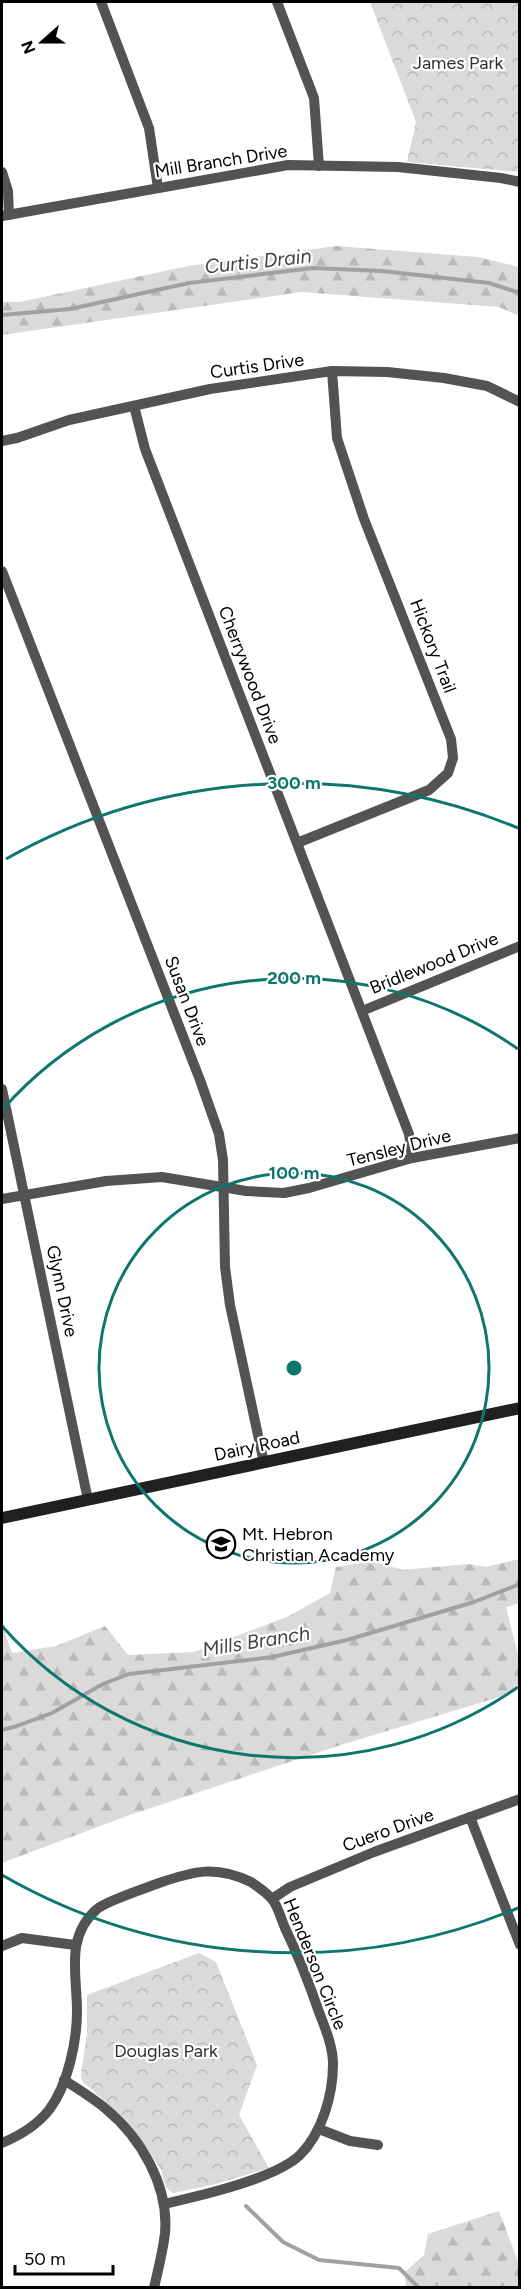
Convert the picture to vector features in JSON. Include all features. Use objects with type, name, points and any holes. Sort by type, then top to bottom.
[{"type":"street","points":[[101,2],[149,128],[158,188]]},
{"type":"street","points":[[277,2],[314,98],[319,166]]},
{"type":"street","name":"Mill Branch Drive","points":[[5,216],[288,165],[398,167],[519,182]]},
{"type":"street","points":[[2,172],[8,191],[5,216]]},
{"type":"street","name":"Curtis Drive","points":[[2,441],[69,420],[210,389],[333,371],[387,372],[444,378],[487,386],[519,402]]},
{"type":"street","name":"Hickory Trail","points":[[297,843],[429,790],[448,773],[453,758],[450,739],[364,519],[337,438],[333,371]]},
{"type":"street","name":"Cherrywood Drive","points":[[134,406],[145,448],[409,1134],[412,1158]]},
{"type":"street","name":"Susan Drive","points":[[2,571],[219,1134],[223,1160],[225,1267],[230,1305],[264,1463]]},
{"type":"street","name":"Bridlewood Drive","points":[[362,1011],[519,946]]},
{"type":"street","name":"Glynn Drive","points":[[2,1089],[88,1500]]},
{"type":"street","name":"Tensley Drive","points":[[2,1199],[106,1181],[162,1177],[246,1191],[284,1193],[412,1158],[519,1138]]},
{"type":"street","name":"Dairy Road","points":[[2,1518],[519,1408]]},
{"type":"street","name":"Cuero Drive","points":[[273,1899],[290,1887],[321,1873],[519,1799]]},
{"type":"street","points":[[470,1817],[519,1945]]},
{"type":"street","name":"Henderson Circle","points":[[2,2143],[21,2135],[49,2110],[64,2080],[73,2055],[77,2012],[75,1945],[81,1928],[98,1908],[159,1883],[201,1870],[225,1873],[252,1883],[273,1899],[302,1966],[329,2039],[333,2061],[332,2083],[320,2129],[299,2156],[273,2172],[213,2192],[164,2204]]},
{"type":"street","points":[[2,1946],[22,1938],[75,1945]]},
{"type":"street","points":[[64,2080],[106,2109],[135,2138],[153,2170],[164,2204],[165,2233],[154,2288]]},
{"type":"street","points":[[320,2129],[350,2141],[378,2145]]},
{"type":"green space","name":"James Park","points":[[370,2],[519,2],[519,172],[407,162],[416,122]]},
{"type":"green space","points":[[336,246],[478,257],[519,267],[519,316],[499,307],[301,292],[2,335],[2,302],[20,302],[188,266]]},
{"type":"green space","points":[[519,1559],[519,1603],[506,1607],[519,1654],[519,1683],[506,1695],[344,1744],[127,1816],[2,1863],[2,1623],[12,1653],[56,1646],[105,1626],[128,1655],[194,1652],[287,1617],[330,1593],[336,1567],[371,1561],[403,1570],[468,1564],[486,1567]]},
{"type":"green space","name":"Douglas Park","points":[[199,1953],[216,1962],[257,2065],[239,2115],[269,2168],[212,2185],[173,2193],[166,2188],[161,2170],[124,2118],[82,2081],[81,2073],[87,2034],[87,1995]]},
{"type":"green space","points":[[499,2211],[519,2264],[519,2287],[406,2287],[405,2272],[424,2255],[428,2234]]},
{"type":"waterway","name":"Curtis Drain","points":[[2,315],[70,309],[189,283],[313,268],[382,271],[489,283],[520,293]]},
{"type":"waterway","name":"Mills Branch","points":[[2,1730],[52,1713],[103,1684],[129,1674],[272,1657],[347,1640],[474,1602],[520,1584]]},
{"type":"waterway","points":[[246,2206],[283,2242],[319,2260],[399,2268],[419,2288]]},
{"type":"place","name":"Mt. Hebron Christian Academy","points":[[221,1544]]}]
